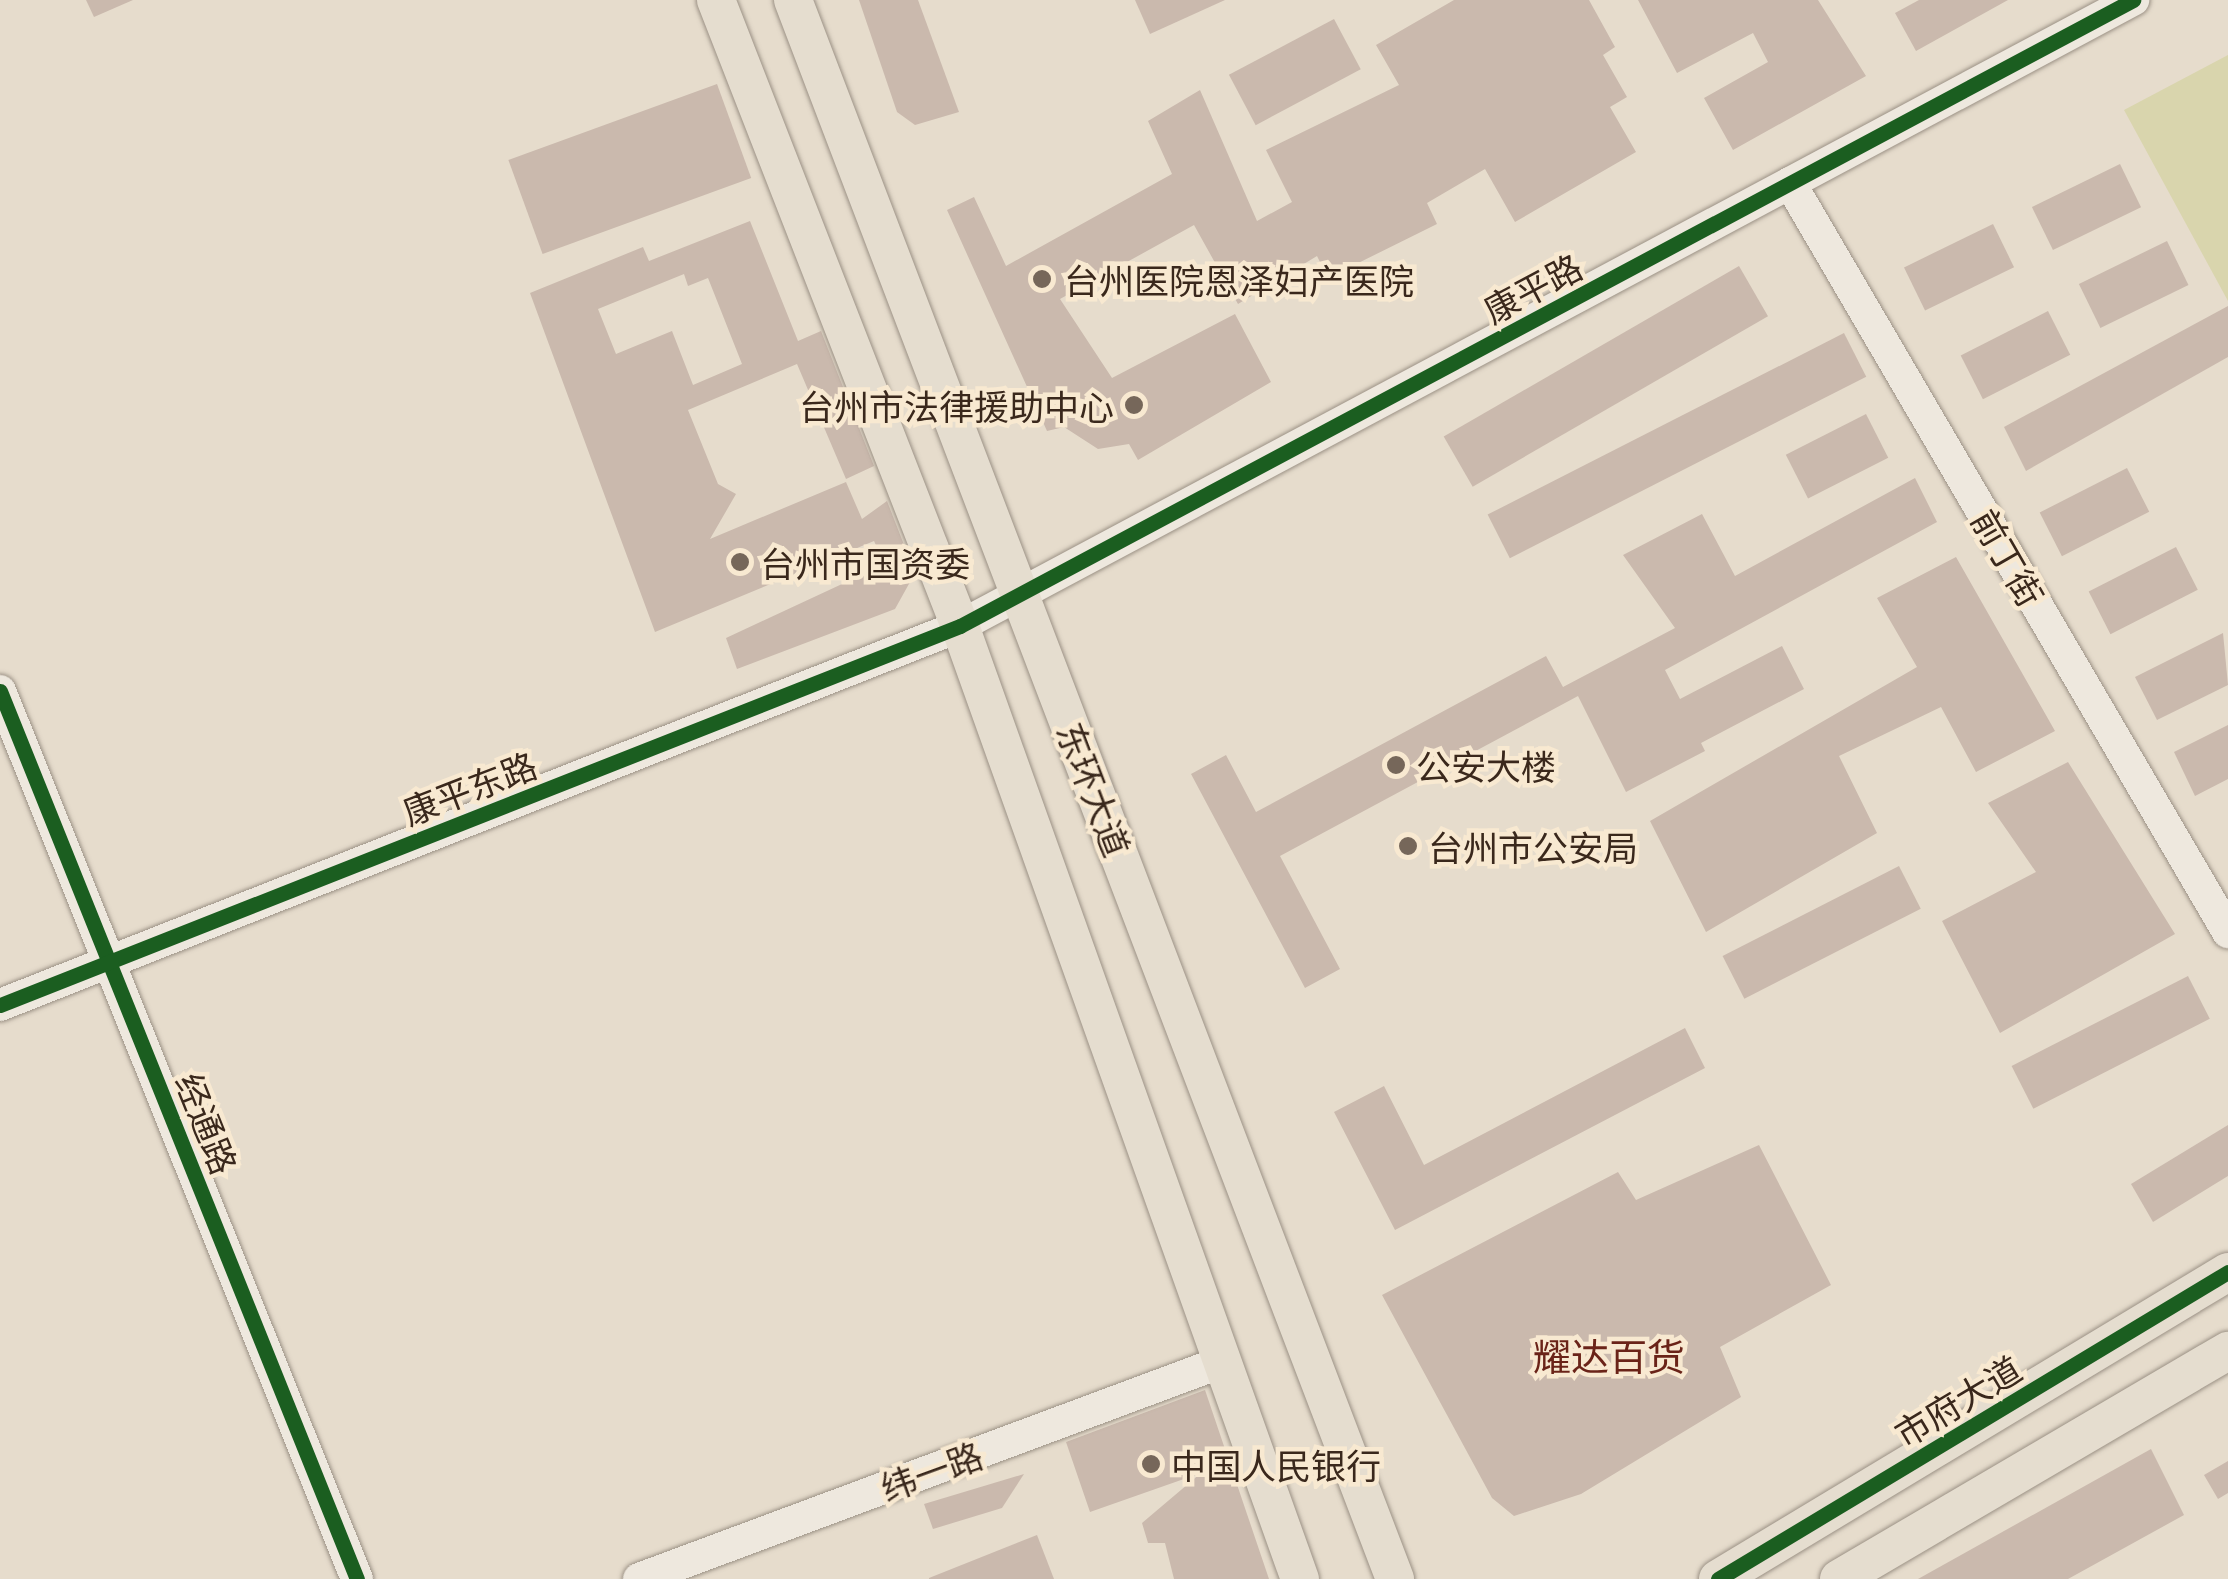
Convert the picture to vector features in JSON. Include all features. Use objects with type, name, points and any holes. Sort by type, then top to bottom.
[{"type":"main road","name":"东环大道","points":[[716,0],[960,626],[1300,1579]]},
{"type":"main road","name":"东环大道","points":[[793,0],[1397,1574]]},
{"type":"main road","name":"市府大道","points":[[1718,1579],[2228,1272]]},
{"type":"main road","points":[[1839,1579],[2228,1350]]},
{"type":"main road","points":[[1286,1541],[1286,1579]]},
{"type":"street","name":"康平路","points":[[960,626],[2132,0]]},
{"type":"street","name":"前丁街","points":[[1790,182],[2228,932]]},
{"type":"street","name":"康平东路","points":[[0,1005],[960,626]]},
{"type":"street","name":"经通路","points":[[0,691],[358,1579]]},
{"type":"street","name":"纬一路","points":[[639,1579],[1222,1362]]},
{"type":"shaded area","points":[[2228,55],[2228,301],[2124,110]]},
{"type":"building","points":[[86,0],[133,0],[94,17]]},
{"type":"building","points":[[859,0],[918,0],[959,112],[915,125],[897,112]]},
{"type":"building","points":[[1135,0],[1225,0],[1150,34]]},
{"type":"building","points":[[1454,0],[1589,0],[1615,47],[1603,55],[1627,97],[1610,107],[1636,152],[1515,222],[1485,169],[1427,203],[1437,224],[1328,278],[1317,256],[1238,304],[1194,225],[1060,299],[1112,378],[1235,314],[1271,382],[1138,460],[1129,444],[1098,449],[1064,427],[1047,431],[947,210],[974,197],[1006,266],[1172,174],[1148,121],[1200,90],[1257,221],[1292,202],[1266,150],[1399,85],[1376,45]]},
{"type":"building","points":[[1638,0],[1818,0],[1866,76],[1733,150],[1704,98],[1768,62],[1753,33],[1677,73]]},
{"type":"building","points":[[1919,0],[2008,0],[1916,51],[1895,13]]},
{"type":"building","points":[[1334,19],[1361,69],[1256,125],[1229,75]]},
{"type":"building","points":[[717,84],[751,178],[543,254],[508,160]]},
{"type":"building","points":[[2120,164],[2141,207],[2053,250],[2032,207]]},
{"type":"building","points":[[750,221],[798,341],[821,331],[874,466],[846,479],[797,364],[688,410],[718,484],[736,494],[710,539],[846,482],[862,519],[887,501],[915,573],[895,609],[737,669],[726,638],[885,564],[874,541],[655,632],[530,293],[643,247],[649,261]],"holes":[[[684,274],[688,286],[708,278],[742,364],[693,385],[672,331],[616,354],[598,309]]]},
{"type":"building","points":[[1993,224],[2014,267],[1925,311],[1904,267]]},
{"type":"building","points":[[2167,241],[2188,285],[2100,328],[2079,284]]},
{"type":"building","points":[[1739,266],[1768,316],[1473,487],[1444,436]]},
{"type":"building","points":[[2228,306],[2228,357],[2026,471],[2004,427]]},
{"type":"building","points":[[2048,311],[2070,355],[1983,399],[1961,355]]},
{"type":"building","points":[[1844,333],[1866,377],[1510,558],[1488,515]]},
{"type":"building","points":[[1866,414],[1888,458],[1808,499],[1786,455]]},
{"type":"building","points":[[2127,468],[2149,512],[2062,556],[2040,512]]},
{"type":"building","points":[[1915,478],[1937,522],[1665,670],[1680,699],[1782,646],[1804,689],[1701,743],[1705,751],[1626,792],[1578,696],[1280,856],[1340,969],[1305,988],[1191,774],[1226,755],[1256,812],[1546,656],[1563,687],[1675,628],[1623,555],[1702,514],[1735,576]]},
{"type":"building","points":[[2176,547],[2198,590],[2110,634],[2089,591]]},
{"type":"building","points":[[1956,557],[2055,731],[1976,772],[1941,707],[1839,756],[1877,833],[1706,932],[1650,821],[1917,667],[1877,598]]},
{"type":"building","points":[[2223,633],[2228,685],[2157,720],[2135,677]]},
{"type":"building","points":[[2228,725],[2228,779],[2195,796],[2174,752]]},
{"type":"building","points":[[2068,762],[2175,934],[2000,1033],[1942,921],[2036,872],[1988,803]]},
{"type":"building","points":[[1899,866],[1921,909],[1744,999],[1723,956]]},
{"type":"building","points":[[2188,976],[2210,1019],[2033,1109],[2012,1066]]},
{"type":"building","points":[[1685,1028],[1705,1068],[1395,1230],[1334,1112],[1384,1086],[1424,1165]]},
{"type":"building","points":[[2228,1125],[2228,1176],[2153,1222],[2131,1184]]},
{"type":"building","name":"耀达百货","points":[[1759,1145],[1831,1285],[1720,1347],[1741,1397],[1581,1494],[1514,1516],[1492,1498],[1382,1295],[1618,1172],[1636,1200]]},
{"type":"building","name":"中国人民银行","points":[[1205,1390],[1269,1579],[1174,1579],[1165,1543],[1148,1543],[1142,1523],[1201,1473],[1090,1512],[1066,1442]]},
{"type":"building","points":[[2151,1449],[2184,1515],[2068,1579],[1918,1579]]},
{"type":"building","points":[[2228,1461],[2228,1493],[2218,1499],[2204,1475]]},
{"type":"building","points":[[1024,1474],[1002,1508],[933,1529],[924,1504]]},
{"type":"building","points":[[1037,1535],[1054,1579],[929,1579],[929,1578]]},
{"type":"cycle path","points":[[0,1005],[960,626],[2133,0]]},
{"type":"cycle path","points":[[0,691],[357,1579]]},
{"type":"cycle path","points":[[1718,1579],[2228,1272]]},
{"type":"place","name":"台州医院恩泽妇产医院","points":[[1042,279]]},
{"type":"place","name":"台州市法律援助中心","points":[[1134,405]]},
{"type":"place","name":"台州市国资委","points":[[740,562]]},
{"type":"place","name":"公安大楼","points":[[1396,765]]},
{"type":"place","name":"台州市公安局","points":[[1408,846]]},
{"type":"place","name":"中国人民银行","points":[[1151,1464]]},
{"type":"district","name":"耀达百货","points":[[1609,1355]]}]
